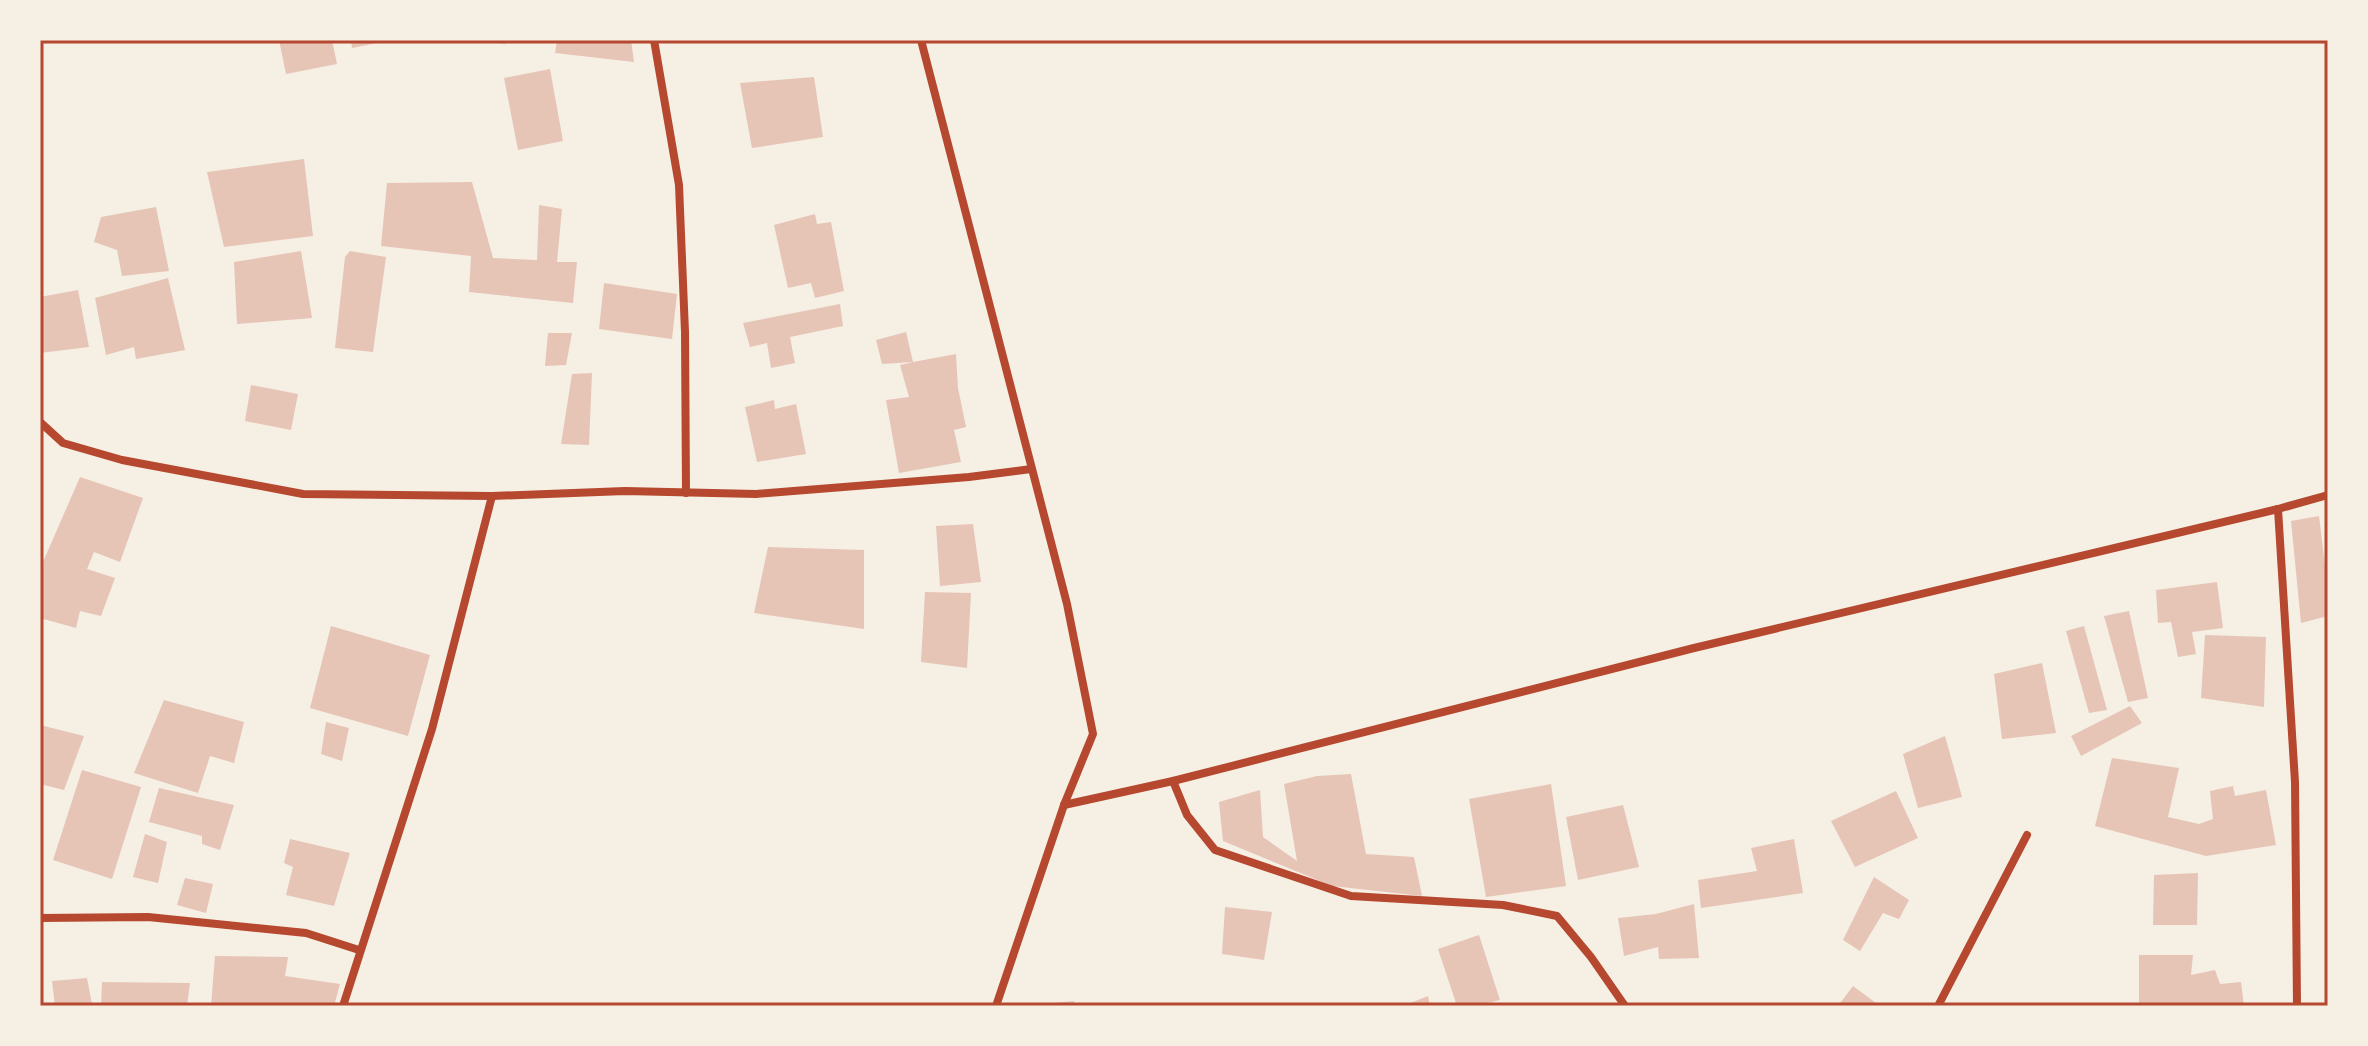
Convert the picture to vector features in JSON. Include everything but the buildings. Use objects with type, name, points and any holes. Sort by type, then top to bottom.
[{"type":"street","points":[[654,40],[679,185],[685,332],[686,493]]},
{"type":"street","points":[[921,40],[1067,604],[1093,734],[1064,805],[996,1006]]},
{"type":"street","points":[[40,422],[63,443],[122,460],[303,494],[492,496],[625,491],[756,494],[1031,469]]},
{"type":"street","points":[[1064,805],[1173,781],[1694,648],[2328,495]]},
{"type":"street","points":[[343,1006],[432,729],[492,496]]},
{"type":"street","points":[[2278,509],[2295,782],[2297,1006]]},
{"type":"street","points":[[1173,781],[1187,815],[1215,850],[1351,896],[1503,905],[1557,916],[1591,957],[1625,1006]]},
{"type":"street","points":[[1938,1006],[2027,835]]},
{"type":"street","points":[[40,918],[148,917],[306,933],[359,950]]}]
